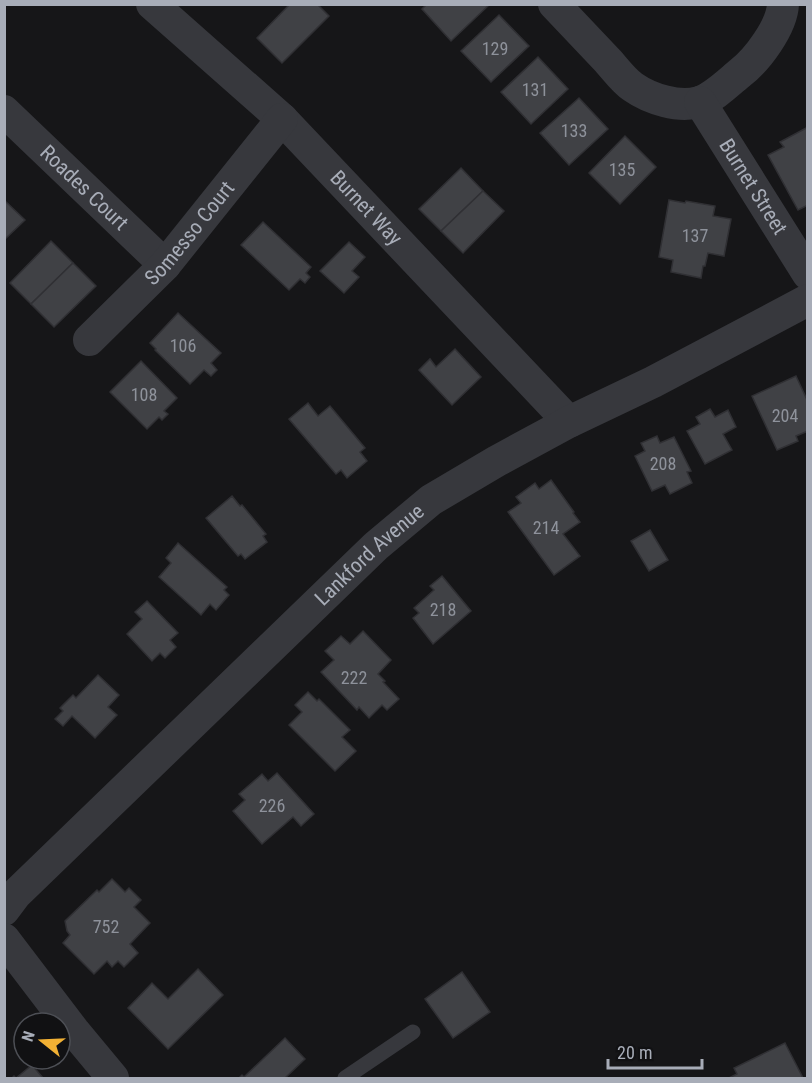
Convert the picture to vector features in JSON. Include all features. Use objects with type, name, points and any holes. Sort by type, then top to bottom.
[{"type":"street","name":"Burnet Way","points":[[152,4],[282,119],[569,422]]},
{"type":"street","points":[[554,4],[632,87],[653,98],[688,103],[700,102],[748,68],[778,24],[783,4]]},
{"type":"street","name":"Burnet Street","points":[[700,102],[807,274]]},
{"type":"street","name":"Roades Court","points":[[4,111],[165,265]]},
{"type":"street","name":"Somesso Court","points":[[89,340],[165,265],[282,119]]},
{"type":"street","name":"Lankford Avenue","points":[[4,910],[24,886],[376,546],[430,500],[497,460],[807,300]]},
{"type":"street","points":[[4,939],[113,1078]]},
{"type":"lane","points":[[345,1078],[413,1032]]},
{"type":"building","points":[[290,4],[318,4],[329,16],[282,63],[257,38]]},
{"type":"building","points":[[427,4],[489,5],[451,41],[422,9]]},
{"type":"building","points":[[499,15],[529,46],[491,82],[461,51]]},
{"type":"building","points":[[538,57],[568,89],[531,124],[501,92]]},
{"type":"building","points":[[579,98],[608,129],[569,165],[540,133]]},
{"type":"building","points":[[808,127],[808,205],[798,210],[768,155],[784,147],[780,142]]},
{"type":"building","points":[[625,136],[656,167],[620,204],[589,173]]},
{"type":"building","points":[[461,168],[483,191],[441,231],[419,209]]},
{"type":"building","points":[[483,191],[504,211],[463,253],[441,231]]},
{"type":"building","points":[[4,200],[25,220],[4,240]]},
{"type":"building","points":[[669,200],[715,206],[713,216],[731,219],[724,256],[708,253],[701,278],[671,272],[673,260],[659,257]]},
{"type":"building","points":[[263,222],[311,267],[306,273],[310,277],[305,283],[300,279],[289,290],[241,245]]},
{"type":"building","points":[[51,241],[73,263],[31,304],[10,283]]},
{"type":"building","points":[[349,242],[365,257],[352,271],[359,277],[344,293],[320,271]]},
{"type":"building","points":[[73,263],[96,286],[54,327],[31,304]]},
{"type":"building","points":[[178,313],[221,353],[211,363],[217,370],[211,376],[204,370],[190,384],[150,343]]},
{"type":"building","points":[[455,349],[481,377],[452,405],[419,370],[430,359],[436,367]]},
{"type":"building","points":[[141,361],[177,398],[164,411],[168,414],[162,420],[159,417],[147,429],[110,392]]},
{"type":"building","points":[[796,376],[808,402],[808,431],[796,436],[798,441],[777,450],[752,396]]},
{"type":"building","points":[[308,403],[318,416],[330,406],[365,448],[360,452],[367,461],[347,478],[341,470],[336,474],[289,419]]},
{"type":"building","points":[[710,409],[715,417],[728,410],[736,427],[723,434],[732,450],[705,464],[687,431],[700,424],[696,417]]},
{"type":"building","points":[[657,436],[660,443],[674,437],[691,471],[687,472],[692,483],[670,494],[665,485],[652,491],[635,456],[645,451],[641,443]]},
{"type":"building","points":[[551,480],[580,522],[563,534],[580,556],[554,575],[508,512],[521,503],[516,497],[535,483],[539,489]]},
{"type":"building","points":[[232,496],[266,534],[263,536],[267,542],[245,559],[241,554],[238,556],[206,518]]},
{"type":"building","points":[[650,530],[668,560],[649,571],[631,541]]},
{"type":"building","points":[[178,543],[227,587],[224,590],[229,595],[216,610],[210,604],[201,615],[159,577],[171,563],[166,558]]},
{"type":"building","points":[[442,576],[471,611],[433,644],[413,618],[419,613],[414,608],[434,590],[430,586]]},
{"type":"building","points":[[147,601],[178,633],[170,640],[176,647],[165,658],[160,653],[152,661],[127,634],[142,619],[135,612]]},
{"type":"building","points":[[363,631],[391,660],[378,674],[399,699],[387,710],[382,705],[369,718],[359,707],[357,710],[321,672],[334,660],[325,651],[341,636],[350,644]]},
{"type":"building","points":[[98,675],[119,695],[108,707],[117,715],[95,738],[72,716],[63,726],[55,719],[63,711],[60,708],[73,695],[76,698]]},
{"type":"building","points":[[308,692],[317,701],[319,699],[350,730],[342,737],[356,751],[335,771],[289,725],[302,712],[295,705]]},
{"type":"building","points":[[277,773],[314,814],[301,826],[293,817],[262,844],[233,811],[245,800],[239,794],[262,774],[268,781]]},
{"type":"building","points":[[112,879],[125,892],[129,888],[141,900],[134,907],[150,923],[130,944],[138,953],[124,967],[118,961],[112,967],[107,961],[94,974],[63,943],[70,935],[65,921]]},
{"type":"building","points":[[198,969],[223,995],[168,1049],[128,1008],[152,983],[168,999]]},
{"type":"building","points":[[462,972],[490,1012],[453,1038],[425,999]]},
{"type":"building","points":[[285,1038],[305,1059],[285,1078],[239,1078],[242,1075],[244,1077]]},
{"type":"building","points":[[785,1043],[803,1078],[729,1078],[737,1074],[734,1068]]},
{"type":"building","points":[[25,1071],[37,1071],[43,1078],[16,1078]]}]
